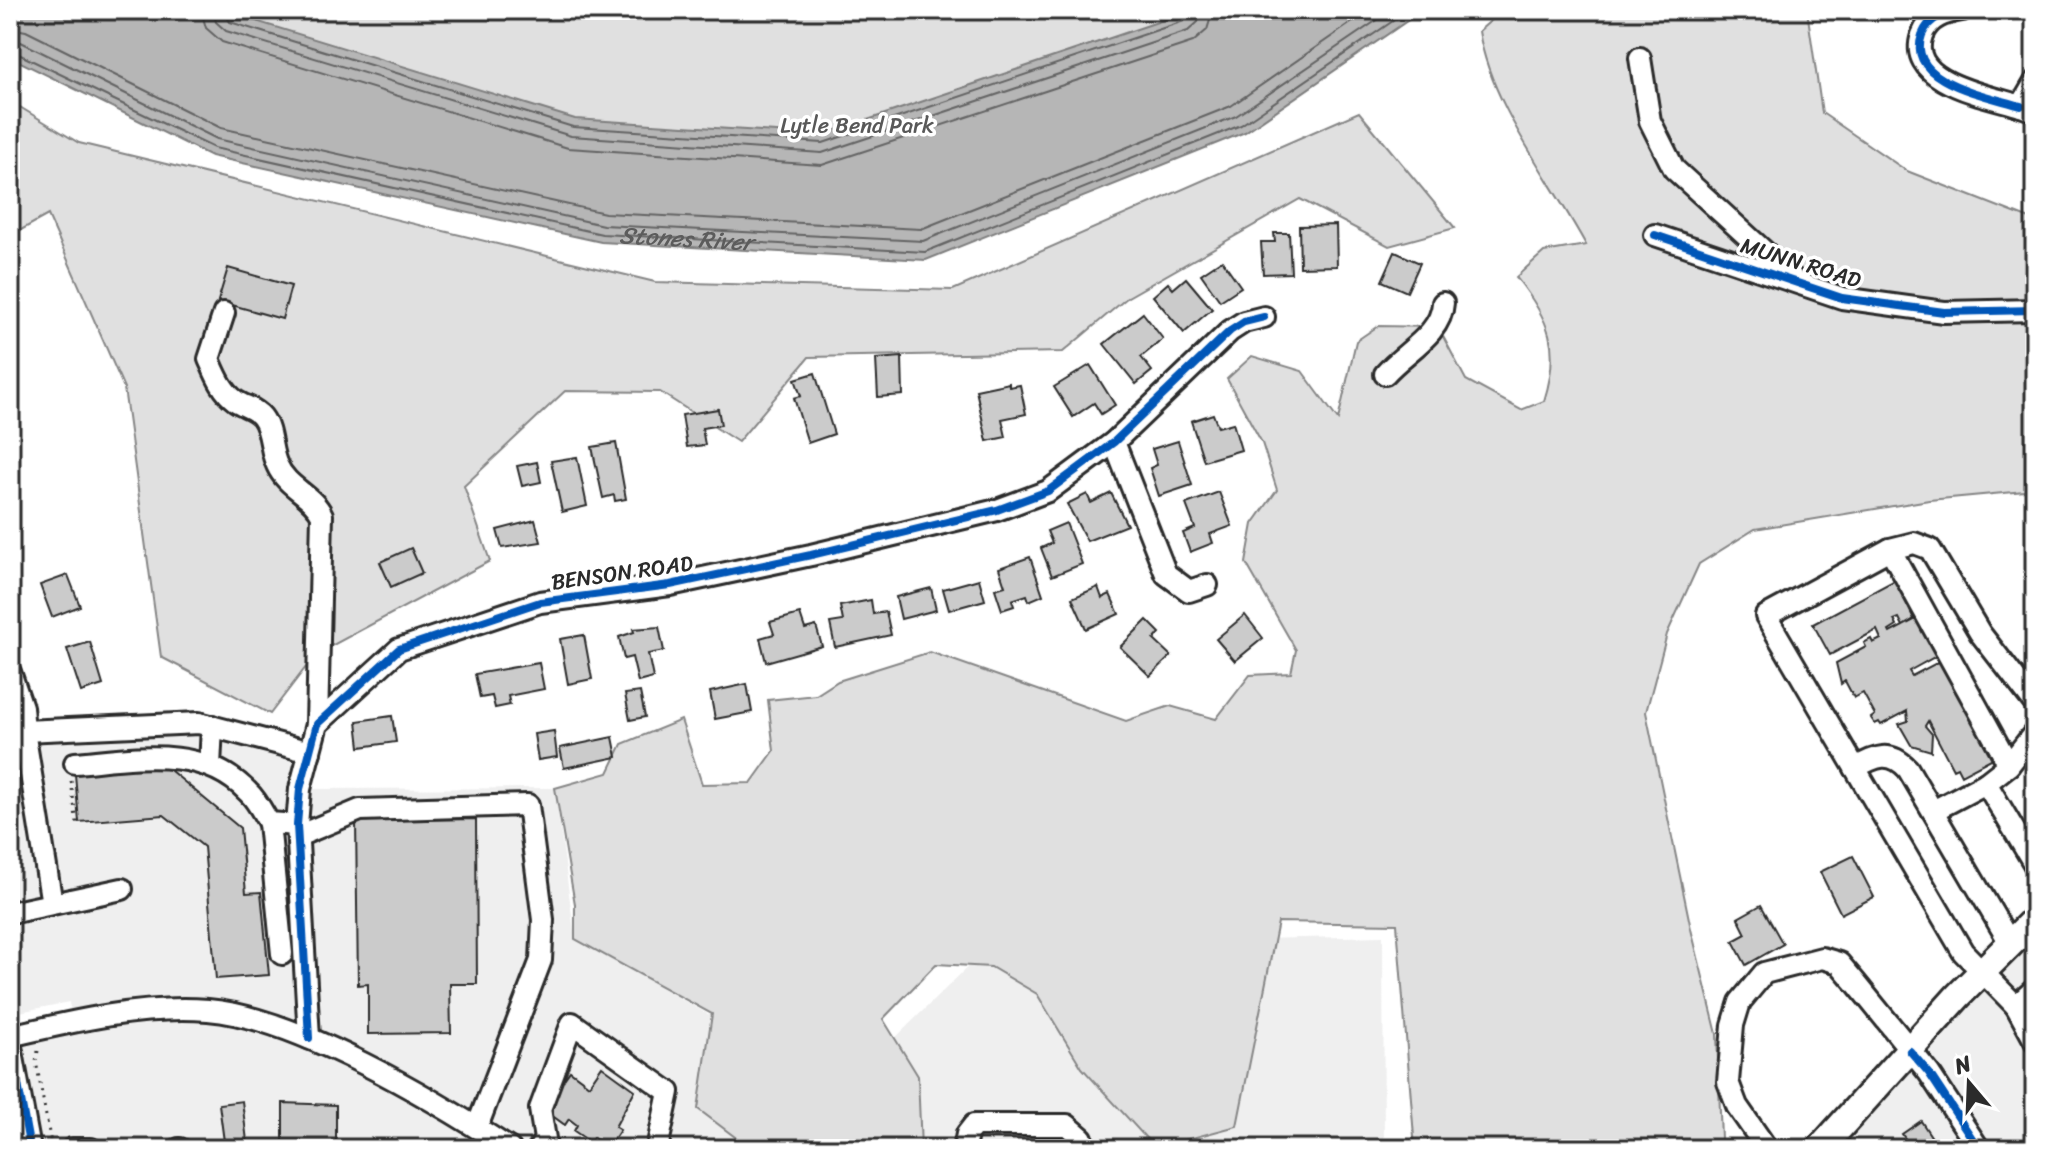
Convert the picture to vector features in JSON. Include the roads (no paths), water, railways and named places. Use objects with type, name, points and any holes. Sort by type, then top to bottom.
[{"type":"main road","points":[[1820,1149],[1980,973],[2035,919]]},
{"type":"street","points":[[1962,10],[1941,15],[1925,29],[1920,49],[1925,65],[1940,79],[2028,108],[2035,82]]},
{"type":"street","points":[[1640,58],[1650,121],[1674,169],[1797,281]]},
{"type":"street","name":"MUNN ROAD","points":[[1655,235],[1842,298],[1944,312],[2035,310]]},
{"type":"street","points":[[1385,374],[1442,318],[1443,303]]},
{"type":"street","points":[[224,313],[209,359],[218,382],[235,400],[255,410],[265,420],[276,465],[286,480],[315,500],[322,515],[317,724],[300,789],[298,830],[309,1038]]},
{"type":"street","name":"BENSON ROAD","points":[[317,724],[399,649],[540,602],[670,585],[997,510],[1048,491],[1114,442],[1230,331],[1244,322],[1264,317]]},
{"type":"street","points":[[1114,442],[1166,574],[1189,591],[1207,585]]},
{"type":"street","points":[[2035,704],[1980,633],[1930,549],[1914,543],[1890,549],[1766,616],[1963,952],[1980,973],[2016,1006],[2035,1041]]},
{"type":"street","points":[[1890,549],[2009,765]]},
{"type":"street","points":[[10,672],[22,707],[17,731],[52,904]]},
{"type":"street","points":[[17,731],[146,724],[212,726],[310,752]]},
{"type":"street","points":[[210,766],[212,726]]},
{"type":"street","points":[[1933,811],[1986,783],[2009,765],[2035,732]]},
{"type":"street","points":[[73,771],[164,756],[210,766],[248,791],[269,823],[282,954]]},
{"type":"street","points":[[1855,768],[1875,757],[1900,760],[2010,943]]},
{"type":"street","points":[[1986,783],[2035,865]]},
{"type":"street","points":[[269,823],[298,830],[360,810],[528,805],[543,920],[541,960],[477,1127]]},
{"type":"street","points":[[10,913],[122,889]]},
{"type":"street","points":[[1767,1149],[1737,1106],[1728,1082],[1728,1059],[1740,1002],[1764,973],[1822,958],[1839,963],[1929,1073],[1979,1149]]},
{"type":"street","points":[[2016,1006],[2035,989]]},
{"type":"street","points":[[30,1149],[10,1038],[144,1011],[188,1009],[254,1019],[309,1038],[477,1127],[510,1149]]},
{"type":"street","points":[[548,1146],[540,1109],[572,1023],[669,1092],[657,1149]]},
{"type":"street","points":[[964,1149],[967,1134],[974,1125],[1067,1125],[1082,1138],[1083,1149]]},
{"type":"street","points":[[644,1149],[660,1128]]},
{"type":"street","points":[[72,1149],[91,1149]]},
{"type":"water","name":"Lytle Bend Park","points":[[10,10],[220,10],[575,119],[823,135],[1193,10],[1423,10],[1245,132],[926,260],[601,242],[211,156],[10,57]]},
{"type":"water label","name":"Stones River","points":[[687,230]]}]
